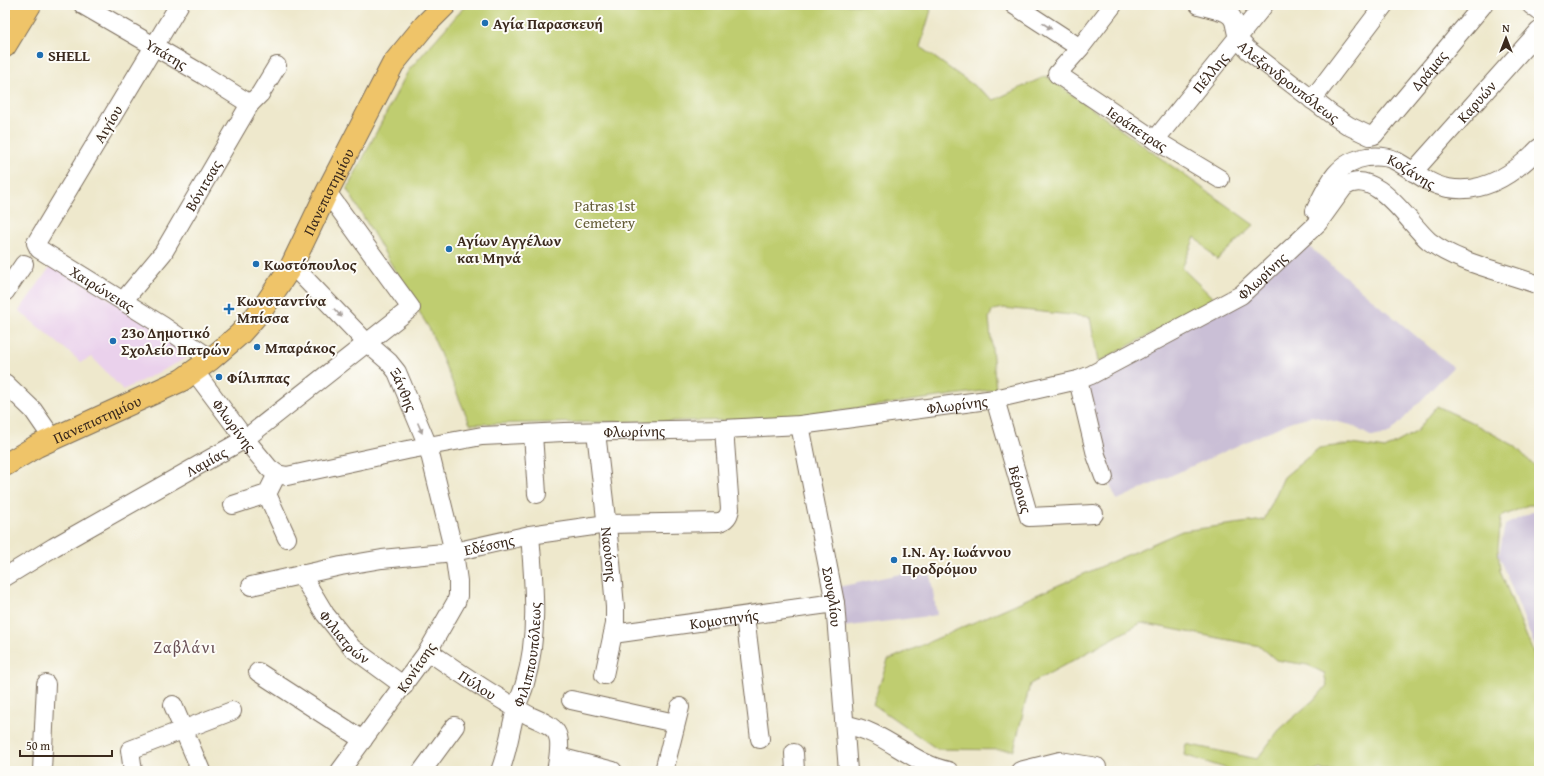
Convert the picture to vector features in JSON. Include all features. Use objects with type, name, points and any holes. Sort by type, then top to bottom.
[{"type":"main road","points":[[5,46],[30,5]]},
{"type":"main road","name":"Πανεπιστημίου","points":[[7,460],[174,384],[203,365],[240,334],[263,308],[292,265],[327,192],[393,64],[425,25],[446,5]]},
{"type":"street","name":"Υπάτης","points":[[83,5],[250,104]]},
{"type":"street","name":"Αιγίου","points":[[36,243],[179,5]]},
{"type":"street","points":[[1014,5],[1080,48],[1112,5]]},
{"type":"street","name":"Αλεξανδρουπόλεως","points":[[1199,5],[1224,8],[1233,18],[1241,44],[1248,50],[1343,122],[1367,134],[1374,135]]},
{"type":"street","name":"Πέλλης","points":[[1155,140],[1264,5]]},
{"type":"street","points":[[1312,100],[1384,5]]},
{"type":"street","name":"Δράμας","points":[[1374,135],[1483,5]]},
{"type":"street","points":[[1531,5],[1539,12]]},
{"type":"street","name":"Καρυών","points":[[1413,172],[1539,31]]},
{"type":"street","name":"Ιεράπετρας","points":[[1080,48],[1057,74],[1155,140],[1220,179]]},
{"type":"street","name":"Βόνιτσας","points":[[123,301],[163,253],[250,104],[260,94],[277,66]]},
{"type":"street","name":"Κοζάνης","points":[[1312,227],[1314,215],[1330,182],[1338,171],[1350,163],[1370,157],[1386,158],[1394,160],[1434,184],[1447,188],[1476,188],[1504,177],[1523,164],[1539,148]]},
{"type":"street","name":"Φλωρίνης","points":[[203,365],[245,439],[269,468],[277,474],[293,476],[428,446],[482,436],[724,429],[800,425],[995,399],[1078,380],[1091,375],[1241,295],[1324,216],[1346,186],[1356,183],[1371,185],[1387,195],[1421,233],[1446,252],[1539,285]]},
{"type":"street","name":"Λαμίας","points":[[5,577],[54,547],[245,439],[411,308],[327,192]]},
{"type":"street","name":"Χαιρώνειας","points":[[36,243],[39,249],[164,326],[203,365]]},
{"type":"street","points":[[5,292],[24,264]]},
{"type":"street","name":"Ξάνθης","points":[[292,265],[366,342],[389,362],[397,372],[428,446],[454,552]]},
{"type":"street","points":[[1078,380],[1095,450],[1104,477]]},
{"type":"street","points":[[5,383],[32,410],[52,439]]},
{"type":"street","name":"Βέροιας","points":[[995,399],[1029,517],[1094,514]]},
{"type":"street","name":"Σουφλίου","points":[[800,425],[835,603],[848,771]]},
{"type":"street","name":"Εδέσσης","points":[[251,586],[301,574],[382,559],[454,552],[530,535],[607,524],[719,522],[728,517],[730,509],[724,429]]},
{"type":"street","name":"Ναούσης","points":[[596,432],[607,524],[614,595],[615,624],[604,675]]},
{"type":"street","points":[[533,434],[537,494]]},
{"type":"street","points":[[277,474],[268,494],[286,538]]},
{"type":"street","points":[[233,505],[268,494]]},
{"type":"street","name":"Φιλιππουπόλεως","points":[[500,771],[516,708],[525,684],[532,644],[534,580],[530,535]]},
{"type":"street","name":"Κονίτσης","points":[[340,771],[404,686],[428,651],[451,613],[458,596],[458,581],[454,552]]},
{"type":"street","name":"Φιλιατρών","points":[[301,574],[325,614],[352,648],[404,686]]},
{"type":"street","name":"Κομοτηνής","points":[[613,634],[835,603]]},
{"type":"street","points":[[745,616],[760,739]]},
{"type":"street","name":"Πύλου","points":[[428,651],[461,674],[516,708],[554,729],[558,735],[558,764]]},
{"type":"street","points":[[258,672],[363,740]]},
{"type":"street","points":[[42,771],[46,684]]},
{"type":"street","points":[[571,700],[678,715],[664,771]]},
{"type":"street","points":[[173,705],[201,771]]},
{"type":"street","points":[[133,771],[130,750],[232,711]]},
{"type":"street","points":[[845,725],[860,727],[872,732],[920,762],[939,769],[950,771]]},
{"type":"street","points":[[422,771],[455,726]]},
{"type":"street","points":[[1020,771],[1038,768],[1051,768],[1060,761],[1097,767]]},
{"type":"street","points":[[558,764],[613,771]]},
{"type":"shaded area","points":[[1306,244],[1453,367],[1390,433],[1372,437],[1351,425],[1312,416],[1292,421],[1117,500],[1102,468],[1083,383]]},
{"type":"shaded area","name":"23ο Δημοτικό Σχολείο Πατρών","points":[[53,263],[152,326],[187,358],[123,390],[92,357],[81,362],[19,311]]},
{"type":"shaded area","points":[[1532,512],[1539,512],[1539,657],[1499,555],[1505,525]]},
{"type":"shaded area","points":[[929,568],[937,615],[842,627],[838,587]]},
{"type":"green space","name":"Patras 1st Cemetery","points":[[466,5],[925,5],[931,10],[920,47],[994,100],[1046,76],[1254,225],[1217,260],[1195,237],[1182,268],[1215,300],[1098,362],[1090,317],[1004,308],[993,310],[989,318],[996,389],[787,418],[747,420],[470,424],[430,330],[347,189],[408,71]]},
{"type":"green space","points":[[1437,406],[1471,422],[1515,446],[1539,471],[1539,505],[1528,505],[1501,517],[1498,548],[1500,571],[1539,667],[1539,771],[1324,771],[1320,769],[1316,771],[1234,771],[1184,755],[1186,744],[1257,759],[1279,730],[1318,696],[1327,685],[1324,673],[1308,665],[1276,660],[1260,646],[1141,623],[1030,684],[1014,750],[937,749],[873,704],[888,660],[1182,531],[1264,520],[1284,477],[1319,448],[1351,444],[1385,449],[1416,432]]},
{"type":"place","name":"Αγία Παρασκευή","points":[[485,23]]},
{"type":"place","name":"SHELL","points":[[40,55]]},
{"type":"place","name":"Αγίων Αγγέλων και Μηνά","points":[[449,249]]},
{"type":"place","name":"Κωστόπουλος","points":[[256,264]]},
{"type":"place","name":"Κωνσταντίνα Μπίσσα","points":[[229,309]]},
{"type":"place","name":"23ο Δημοτικό Σχολείο Πατρών","points":[[113,341]]},
{"type":"place","name":"Μπαράκος","points":[[257,347]]},
{"type":"place","name":"Φίλιππας","points":[[219,377]]},
{"type":"place","name":"Ι.Ν. Αγ. Ιωάννου Προδρόμου","points":[[894,560]]},
{"type":"district","name":"Ζαβλάνι","points":[[185,647]]}]
